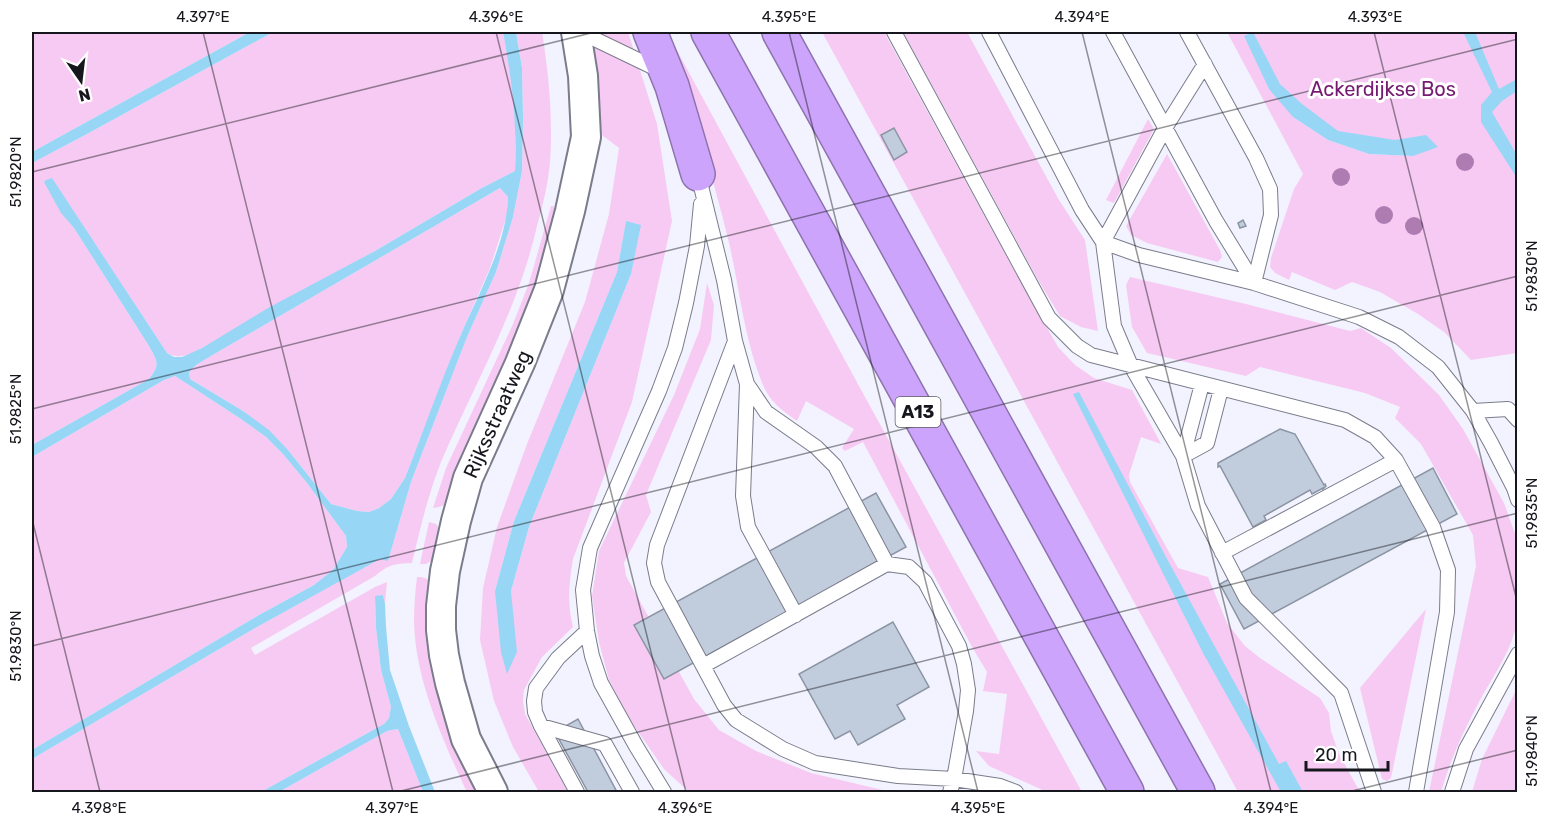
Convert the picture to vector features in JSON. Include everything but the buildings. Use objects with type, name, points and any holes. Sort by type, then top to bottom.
[{"type":"highway","points":[[650,32],[675,97],[700,185]]},
{"type":"highway","name":"A13","points":[[708,32],[1127,792]]},
{"type":"highway","points":[[779,32],[1198,792]]},
{"type":"street","name":"Rijksstraatweg","points":[[492,792],[466,739],[456,709],[444,655],[441,606],[445,571],[468,478],[520,363],[549,290],[570,211],[586,137],[578,32]]},
{"type":"lane","points":[[578,32],[667,74]]},
{"type":"lane","points":[[894,32],[1048,318],[1077,346],[1091,355],[1346,420],[1375,437],[1396,460],[1433,526],[1448,570],[1448,612],[1416,792]]},
{"type":"lane","points":[[989,32],[1082,210],[1103,242],[1114,326],[1131,366],[1183,456],[1198,506],[1246,598],[1341,693],[1374,792]]},
{"type":"lane","points":[[1113,32],[1216,221],[1254,283]]},
{"type":"lane","points":[[1189,32],[1270,189],[1271,215],[1254,283]]},
{"type":"lane","points":[[1103,242],[1165,128],[1205,64]]},
{"type":"lane","points":[[700,185],[724,280],[735,342],[747,384],[766,412],[816,447],[835,466],[887,564]]},
{"type":"lane","points":[[664,792],[601,683],[587,631],[584,590],[590,548],[659,391],[675,348],[697,246],[700,185]]},
{"type":"lane","points":[[1103,242],[1139,255],[1254,283],[1359,317],[1399,337],[1438,367],[1473,411],[1514,488],[1518,500]]},
{"type":"lane","points":[[735,342],[657,544],[654,563],[658,582],[724,705],[736,720],[783,749],[815,763],[952,786],[1000,786],[1016,792]]},
{"type":"lane","points":[[747,384],[742,496],[748,527],[796,615]]},
{"type":"lane","points":[[1183,456],[1202,384]]},
{"type":"lane","points":[[1183,456],[1207,443],[1221,389]]},
{"type":"lane","points":[[1473,411],[1508,409],[1518,420]]},
{"type":"lane","points":[[1222,553],[1396,460]]},
{"type":"lane","points":[[703,666],[887,564],[909,567],[925,582],[959,646],[964,664],[968,690],[966,711],[952,786]]},
{"type":"lane","points":[[577,792],[535,712],[534,701],[536,688],[558,658],[587,631]]},
{"type":"lane","points":[[1452,792],[1466,749],[1518,654]]},
{"type":"lane","points":[[542,726],[605,744],[632,792]]},
{"type":"green space","points":[[32,32],[250,32],[32,152]]},
{"type":"green space","points":[[273,32],[503,32],[511,73],[515,117],[515,171],[202,348],[181,356],[167,353],[52,179],[60,210],[74,228],[149,346],[156,359],[156,366],[149,379],[32,445],[32,163]]},
{"type":"green space","points":[[516,32],[542,32],[551,114],[551,147],[547,187],[522,278],[494,348],[441,462],[428,499],[412,563],[388,567],[251,648],[255,655],[387,582],[385,604],[383,595],[375,597],[381,670],[391,707],[389,718],[384,724],[261,792],[32,792],[32,759],[257,627],[381,558],[388,561],[411,482],[467,337],[496,272],[513,217],[522,171],[523,118],[522,68]]},
{"type":"green space","points":[[592,32],[628,32],[657,124],[672,221],[632,402],[573,559],[569,593],[573,627],[542,657],[524,690],[525,714],[568,792],[539,792],[513,747],[494,701],[480,640],[483,588],[497,527],[527,444],[585,302],[609,214],[619,148],[594,129]],"holes":[[[626,222],[631,274],[529,527],[511,591],[495,591],[514,521],[617,272]]]},
{"type":"green space","points":[[667,32],[1082,792],[1047,792],[989,766],[976,751],[999,754],[1007,694],[983,691],[987,672],[863,442],[845,451],[842,448],[854,429],[806,401],[797,421],[777,406],[766,391],[751,350],[729,243],[715,190]]},
{"type":"green space","points":[[822,32],[884,32],[1058,347],[1075,365],[1094,378],[1132,390],[1161,444],[1141,437],[1129,475],[1130,482],[1178,568],[1208,577],[1227,623],[1245,646],[1320,698],[1329,713],[1331,731],[1339,754],[1360,792],[1238,792]]},
{"type":"green space","points":[[903,32],[967,32],[1059,200],[1085,240],[1098,331],[1081,327],[1060,316],[1038,280]]},
{"type":"green space","name":"Ackerdijkse Bos","points":[[1227,32],[1517,32],[1517,171],[1513,170],[1517,178],[1517,353],[1471,360],[1444,332],[1380,292],[1352,282],[1335,290],[1292,272],[1289,280],[1275,273],[1270,267],[1271,258],[1294,189],[1303,174]],"holes":[[[1295,109],[1344,140],[1413,156],[1369,154],[1328,140],[1293,117]]]},
{"type":"green space","points":[[1148,119],[1154,129],[1114,203],[1106,200]]},
{"type":"green space","points":[[1167,154],[1220,250],[1222,257],[1218,262],[1147,243],[1131,235],[1126,226]]},
{"type":"green space","points":[[500,188],[508,197],[507,215],[490,268],[461,334],[405,478],[391,499],[379,508],[369,512],[357,511],[331,504],[288,450],[243,411],[190,379],[189,372],[196,365]]},
{"type":"green space","points":[[551,206],[560,207],[538,286],[449,500],[442,506],[433,508],[446,468],[513,324],[529,283]]},
{"type":"green space","points":[[1130,277],[1350,331],[1361,328],[1391,348],[1439,395],[1463,429],[1504,503],[1517,539],[1517,621],[1505,656],[1460,740],[1441,792],[1429,792],[1476,566],[1473,535],[1421,444],[1395,418],[1400,407],[1365,393],[1260,367],[1246,376],[1147,353],[1132,327],[1126,285]]},
{"type":"green space","points":[[707,283],[714,305],[711,340],[646,495],[651,512],[624,563],[626,576],[694,699],[719,730],[756,751],[811,773],[891,792],[689,792],[664,769],[630,720],[609,680],[599,642],[592,596],[599,551],[674,395],[700,329]]},
{"type":"green space","points":[[175,376],[266,437],[307,483],[346,536],[347,547],[333,570],[314,585],[259,615],[32,750],[32,457],[164,380]]},
{"type":"green space","points":[[429,522],[436,524],[440,530],[434,559],[426,564],[420,564]]},
{"type":"green space","points":[[417,577],[426,578],[431,584],[455,743],[477,792],[467,792],[464,786],[431,707],[419,666],[414,623]]},
{"type":"green space","points":[[1426,609],[1391,778],[1387,781],[1382,779],[1360,688]]},
{"type":"green space","points":[[1517,688],[1517,792],[1472,792],[1482,759]]},
{"type":"green space","points":[[398,729],[423,792],[279,792],[387,731]]},
{"type":"water","points":[[250,32],[273,32],[32,163],[32,152]]},
{"type":"water","points":[[503,32],[516,32],[522,68],[522,171],[513,217],[496,272],[467,337],[411,482],[388,561],[380,559],[257,627],[32,759],[32,750],[259,615],[314,585],[333,570],[347,547],[346,536],[307,483],[266,437],[175,376],[164,380],[32,457],[32,445],[149,379],[156,366],[156,359],[149,346],[74,228],[61,213],[44,182],[52,178],[167,353],[174,357],[182,357],[202,348],[268,308],[375,251],[515,171],[514,118]],"holes":[[[500,188],[508,197],[498,249],[447,368],[405,478],[391,499],[379,508],[369,512],[331,504],[269,430],[243,411],[190,379],[189,372],[196,365]]]},
{"type":"water","points":[[1253,32],[1280,84],[1338,131],[1395,140],[1426,135],[1438,147],[1413,156],[1369,154],[1328,140],[1293,117],[1269,89],[1244,36]]},
{"type":"water","points":[[1463,32],[1475,32],[1499,89],[1517,79],[1517,91],[1502,101],[1492,112],[1517,155],[1517,178],[1481,122],[1481,105],[1492,92]]},
{"type":"water","points":[[626,221],[641,225],[631,274],[529,527],[511,591],[517,652],[507,674],[501,652],[495,591],[514,521],[617,272]]},
{"type":"water","points":[[1079,392],[1279,764],[1286,761],[1303,792],[1281,792],[1203,653],[1073,394]]},
{"type":"water","points":[[383,595],[390,670],[435,792],[423,792],[398,729],[387,731],[279,792],[261,792],[384,724],[389,718],[391,707],[381,670],[376,628],[375,596]]}]
